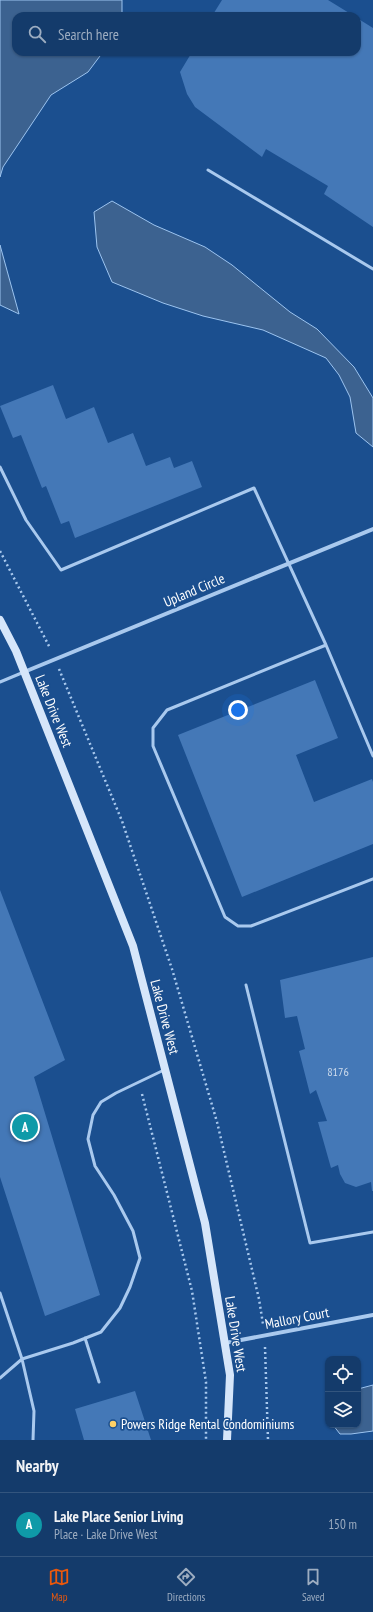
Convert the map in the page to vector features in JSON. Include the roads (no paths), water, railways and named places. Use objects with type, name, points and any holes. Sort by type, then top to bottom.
[{"type":"street","name":"Upland Circle","points":[[24,672],[373,529]]},
{"type":"street","name":"Lake Drive West","points":[[0,620],[16,651],[133,946],[206,1224],[230,1375],[228,1440]]},
{"type":"street","name":"Mallory Court","points":[[225,1343],[373,1315]]},
{"type":"lane","points":[[208,170],[373,269]]},
{"type":"lane","points":[[0,467],[26,520],[61,570],[254,488],[290,563],[373,756]]},
{"type":"lane","points":[[326,645],[167,710],[153,728],[153,746],[225,917],[238,926],[251,926],[373,879]]},
{"type":"lane","points":[[0,682],[24,672]]},
{"type":"lane","points":[[246,985],[310,1243],[373,1232]]},
{"type":"lane","points":[[0,1378],[22,1359],[101,1332],[120,1308],[130,1287],[140,1258],[134,1231],[114,1195],[95,1166],[88,1139],[93,1115],[101,1102],[165,1069]]},
{"type":"lane","points":[[0,1293],[22,1359],[34,1411],[33,1440]]},
{"type":"lane","points":[[85,1338],[99,1382]]},
{"type":"water","points":[[0,0],[122,0],[122,12],[12,12],[12,56],[100,56],[88,72],[51,95],[3,167],[0,177]]},
{"type":"water","points":[[112,201],[154,225],[205,247],[232,265],[290,312],[317,329],[354,367],[373,398],[373,447],[356,433],[350,397],[339,375],[326,358],[263,330],[203,316],[163,303],[112,282],[97,247],[94,212]]},
{"type":"water","points":[[0,245],[19,314],[0,305]]},
{"type":"water","points":[[373,1385],[373,1431],[340,1434],[335,1428],[361,1428],[361,1388]]},
{"type":"place","name":"Lake Place Senior Living","points":[[25,1127]]},
{"type":"place","name":"Powers Ridge Rental Condominiums","points":[[113,1424]]}]
